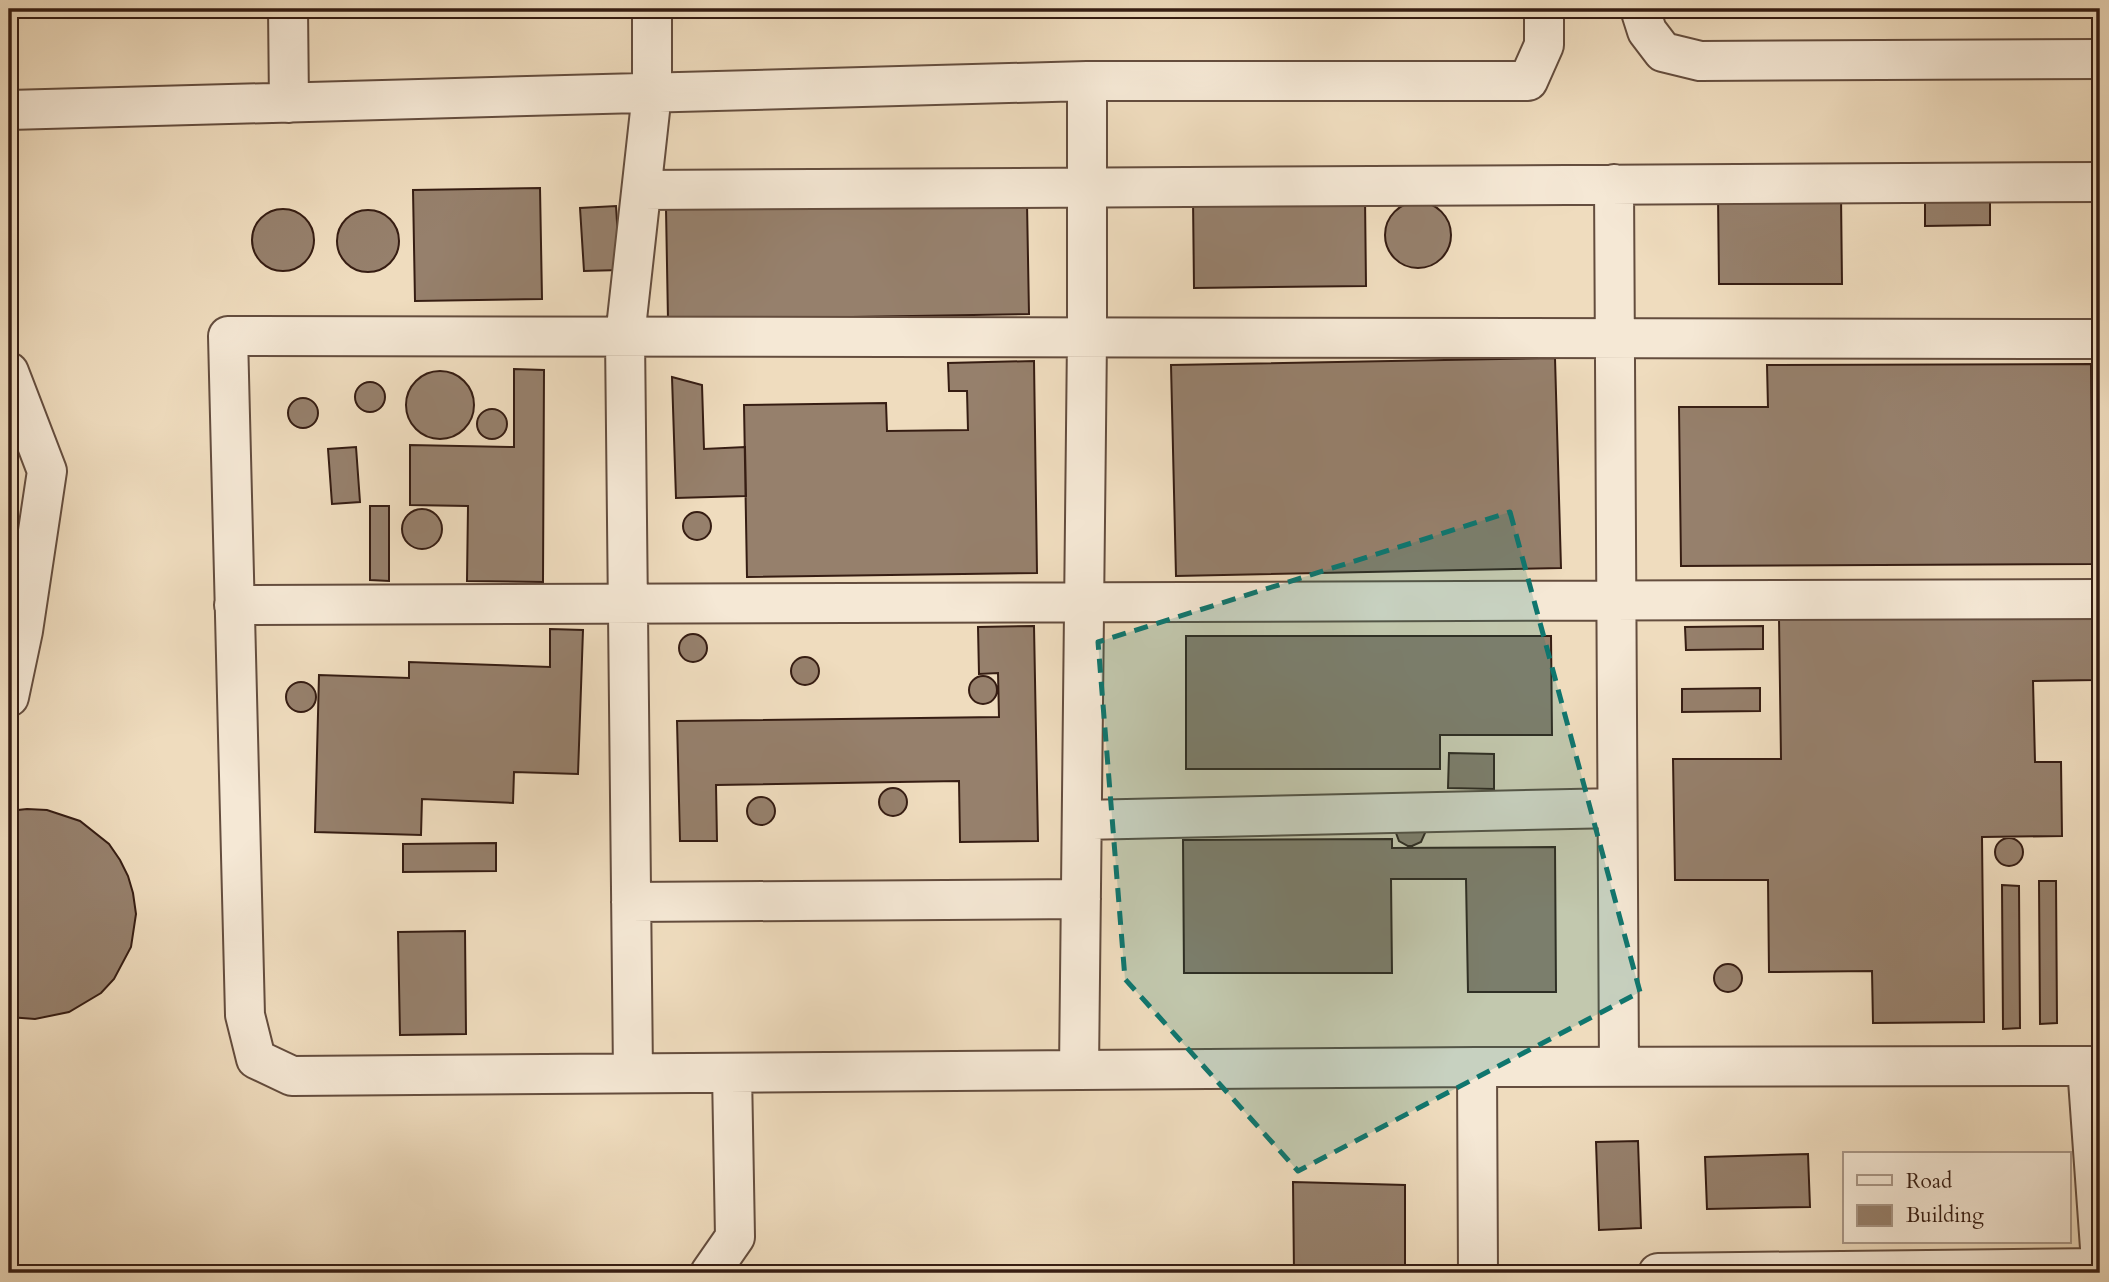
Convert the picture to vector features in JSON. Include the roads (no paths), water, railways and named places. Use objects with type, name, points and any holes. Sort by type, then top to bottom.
[{"type":"lane","points":[[288,9],[289,103]]},
{"type":"lane","points":[[633,1073],[625,337],[652,93],[652,9]]},
{"type":"lane","points":[[9,110],[1087,81],[1528,81],[1544,45],[1544,9]]},
{"type":"lane","points":[[1640,9],[1647,31],[1663,52],[1700,61],[2100,59]]},
{"type":"lane","points":[[1079,1070],[1087,81]]},
{"type":"lane","points":[[642,190],[2100,182]]},
{"type":"lane","points":[[1614,184],[1619,1067]]},
{"type":"lane","points":[[2100,339],[228,336],[245,1015],[256,1059],[292,1076],[1477,1067],[2094,1066],[2100,1248]]},
{"type":"lane","points":[[9,372],[47,471],[23,631],[9,696]]},
{"type":"lane","points":[[234,605],[2100,599]]},
{"type":"lane","points":[[1082,820],[1617,808]]},
{"type":"lane","points":[[631,902],[1081,900]]},
{"type":"lane","points":[[1477,1067],[1478,1273]]},
{"type":"lane","points":[[710,1273],[735,1237],[732,1073]]},
{"type":"lane","points":[[1658,1273],[2100,1268]]}]
